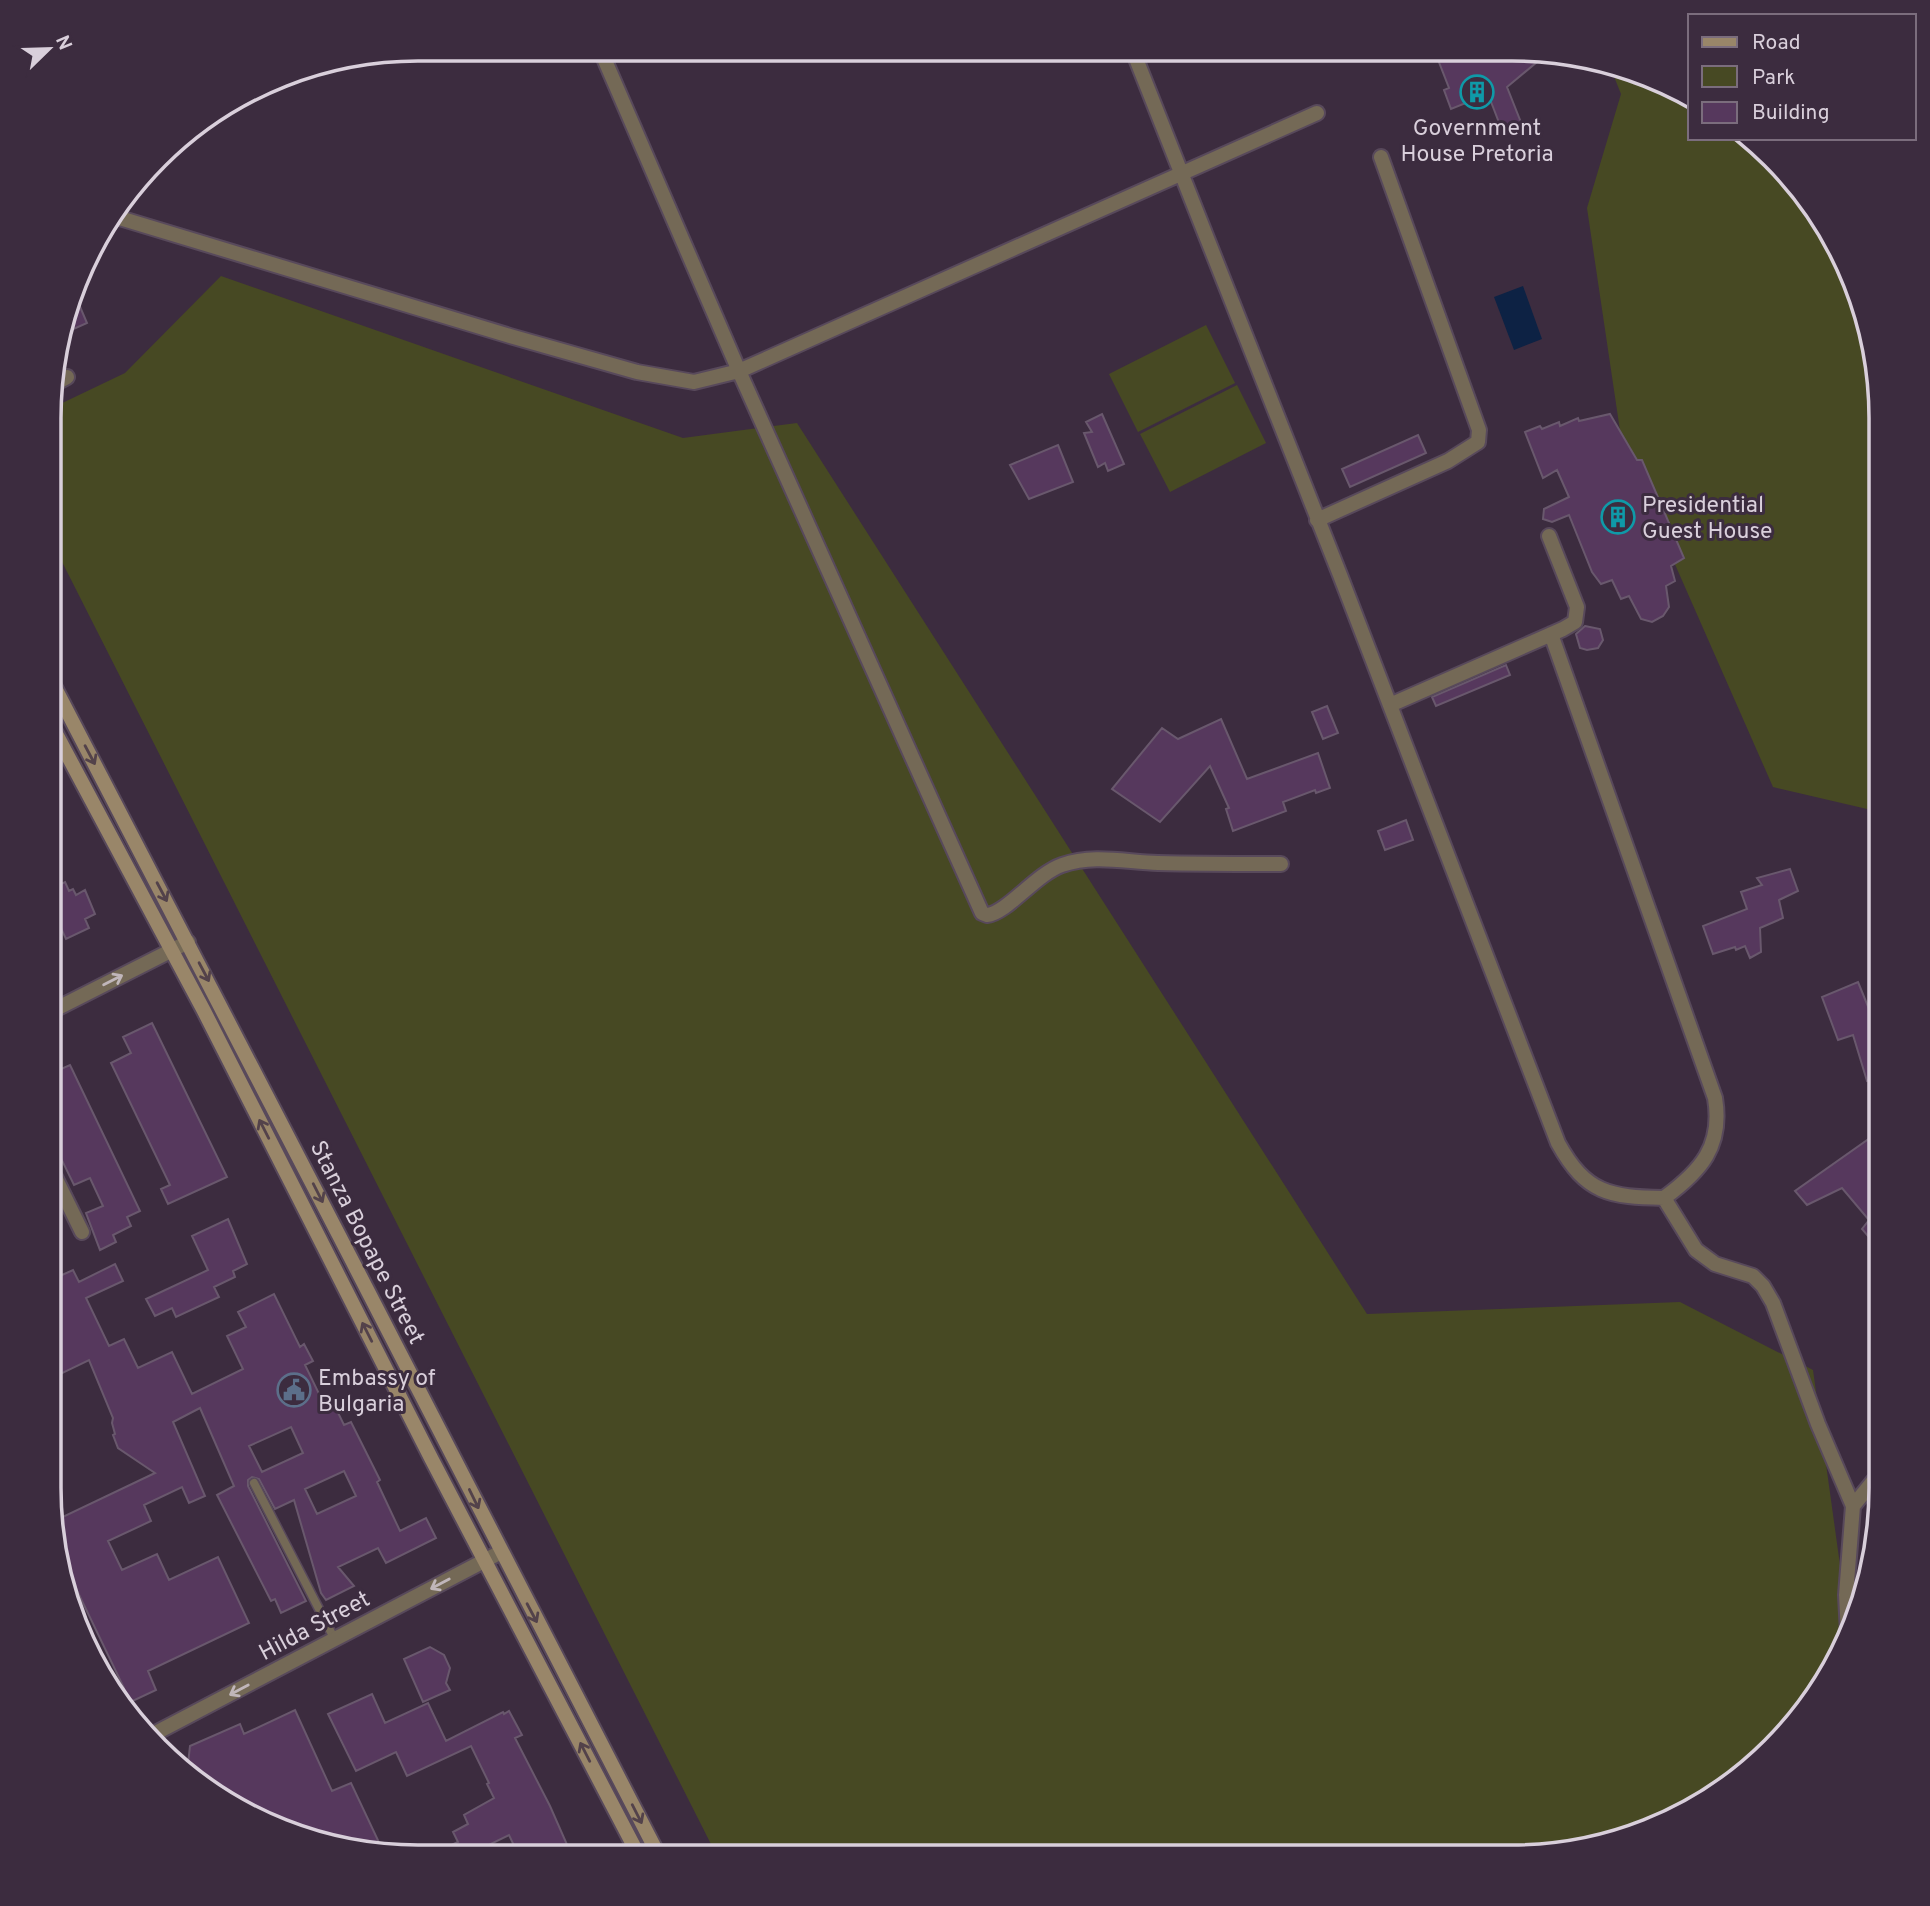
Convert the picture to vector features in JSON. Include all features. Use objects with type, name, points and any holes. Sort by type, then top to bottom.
[{"type":"main road","name":"Stanza Bopape Street","points":[[61,699],[653,1845]]},
{"type":"main road","name":"Stanza Bopape Street","points":[[61,743],[171,950],[484,1561],[633,1845]]},
{"type":"street","points":[[605,61],[739,371],[982,913],[988,915],[1001,911],[1028,886],[1062,865],[1095,859],[1155,863],[1282,864]]},
{"type":"street","points":[[1136,61],[1390,705],[1558,1143],[1581,1177],[1597,1189],[1624,1197],[1664,1198],[1688,1179],[1710,1151],[1717,1133],[1715,1098],[1551,634]]},
{"type":"street","points":[[122,219],[510,336],[664,379],[694,382],[739,371],[1317,113]]},
{"type":"street","points":[[1317,520],[1448,461],[1478,442],[1479,430],[1381,157]]},
{"type":"street","points":[[1390,705],[1575,622],[1577,607],[1549,537]]},
{"type":"street","points":[[61,1006],[188,942]]},
{"type":"street","points":[[61,1190],[82,1233]]},
{"type":"street","points":[[1664,1198],[1696,1250],[1715,1264],[1753,1276],[1773,1303],[1818,1424],[1853,1506],[1847,1612]]},
{"type":"street","points":[[1853,1506],[1869,1486]]},
{"type":"street","name":"Hilda Street","points":[[158,1732],[501,1552]]},
{"type":"lane","points":[[254,1483],[335,1640]]},
{"type":"green space","points":[[1614,76],[1649,88],[1688,108],[1688,140],[1735,140],[1747,150],[1780,183],[1809,220],[1832,260],[1850,303],[1866,371],[1869,418],[1869,809],[1773,787],[1622,444],[1587,208],[1621,94]]},
{"type":"green space","points":[[221,276],[683,438],[797,423],[1367,1314],[1680,1302],[1813,1370],[1847,1612],[1821,1666],[1795,1705],[1747,1756],[1690,1797],[1627,1826],[1559,1842],[1512,1845],[711,1845],[61,560],[62,403],[125,373]]},
{"type":"green space","points":[[1206,325],[1235,383],[1138,432],[1109,374]]},
{"type":"green space","points":[[1237,385],[1266,443],[1170,492],[1140,434]]},
{"type":"water","points":[[1523,286],[1542,339],[1514,350],[1494,297]]},
{"type":"building","name":"Government House Pretoria","points":[[1438,61],[1537,62],[1507,87],[1522,125],[1503,133],[1488,94],[1451,109],[1444,90],[1449,88]]},
{"type":"building","points":[[79,305],[87,323],[72,330]]},
{"type":"building","points":[[1102,414],[1124,464],[1108,471],[1105,463],[1098,467],[1084,433],[1092,432],[1086,422]]},
{"type":"building","name":"Presidential Guest House","points":[[1610,414],[1637,460],[1642,460],[1684,558],[1671,566],[1675,581],[1666,586],[1669,607],[1663,616],[1652,622],[1641,619],[1629,596],[1621,599],[1612,580],[1601,584],[1592,572],[1569,515],[1552,522],[1543,519],[1544,509],[1569,497],[1557,470],[1543,478],[1525,432],[1540,426],[1542,429],[1559,422],[1560,426],[1578,418],[1579,421]]},
{"type":"building","points":[[1418,435],[1426,453],[1350,487],[1342,469]]},
{"type":"building","points":[[1058,445],[1073,482],[1029,499],[1010,465]]},
{"type":"building","points":[[1585,626],[1600,629],[1603,640],[1598,648],[1580,648],[1576,634]]},
{"type":"building","points":[[1506,665],[1510,675],[1436,706],[1432,697]]},
{"type":"building","points":[[1327,706],[1338,733],[1323,739],[1312,712]]},
{"type":"building","points":[[1221,719],[1247,779],[1318,753],[1330,788],[1316,793],[1315,790],[1283,802],[1286,811],[1233,831],[1226,809],[1229,808],[1210,766],[1160,822],[1112,789],[1162,728],[1178,739]]},
{"type":"building","points":[[1406,820],[1413,840],[1385,850],[1378,831]]},
{"type":"building","points":[[1790,869],[1798,891],[1779,900],[1783,918],[1760,928],[1761,952],[1750,958],[1745,946],[1713,954],[1703,926],[1747,909],[1741,892],[1762,885],[1757,878]]},
{"type":"building","points":[[65,882],[69,891],[73,889],[76,895],[85,890],[95,914],[85,919],[89,928],[66,939],[61,928],[61,884]]},
{"type":"building","points":[[1858,982],[1869,1009],[1869,1080],[1867,1081],[1853,1035],[1838,1040],[1822,997]]},
{"type":"building","points":[[152,1023],[227,1177],[168,1204],[161,1189],[170,1185],[111,1063],[131,1053],[123,1037]]},
{"type":"building","points":[[70,1065],[140,1211],[127,1217],[131,1226],[113,1235],[116,1242],[100,1250],[86,1213],[103,1206],[90,1178],[74,1185],[61,1158],[61,1069]]},
{"type":"building","points":[[1869,1139],[1869,1220],[1842,1188],[1807,1205],[1795,1191]]},
{"type":"building","points":[[228,1219],[247,1264],[233,1271],[235,1277],[214,1287],[219,1297],[176,1317],[172,1308],[155,1316],[146,1299],[208,1270],[192,1236]]},
{"type":"building","points":[[1869,1220],[1869,1237],[1862,1229]]},
{"type":"building","points":[[115,1264],[123,1281],[86,1298],[109,1346],[124,1339],[138,1368],[172,1352],[192,1394],[243,1369],[227,1336],[246,1327],[238,1312],[274,1294],[300,1347],[304,1344],[313,1361],[305,1365],[321,1398],[329,1394],[344,1425],[351,1422],[380,1480],[377,1482],[400,1531],[426,1518],[436,1538],[386,1563],[378,1548],[338,1567],[354,1586],[326,1600],[321,1593],[294,1500],[275,1509],[259,1479],[252,1477],[248,1480],[248,1486],[306,1601],[281,1613],[275,1599],[271,1601],[217,1495],[234,1486],[200,1408],[173,1422],[205,1496],[189,1503],[182,1487],[144,1505],[151,1521],[108,1541],[122,1570],[157,1554],[169,1580],[218,1557],[249,1623],[148,1671],[156,1690],[132,1701],[123,1689],[75,1586],[63,1517],[155,1473],[118,1448],[113,1435],[113,1418],[89,1360],[61,1374],[61,1275],[73,1270],[79,1282]],"holes":[[[291,1427],[303,1453],[262,1472],[249,1446]],[[344,1471],[356,1496],[317,1514],[305,1489]]]},
{"type":"building","points":[[430,1647],[444,1655],[450,1668],[446,1683],[450,1690],[423,1702],[404,1659]]},
{"type":"building","points":[[372,1694],[385,1723],[428,1703],[446,1741],[509,1711],[522,1735],[515,1738],[567,1845],[514,1845],[509,1835],[489,1845],[452,1845],[458,1842],[453,1832],[468,1824],[464,1815],[494,1798],[471,1746],[407,1776],[396,1752],[356,1771],[328,1714]]},
{"type":"building","points":[[295,1710],[332,1791],[351,1783],[379,1843],[326,1833],[281,1818],[220,1785],[188,1760],[190,1746],[240,1724],[244,1734]]},
{"type":"place","name":"Government House Pretoria","points":[[1477,92]]},
{"type":"place","name":"Presidential Guest House","points":[[1618,517]]},
{"type":"place","name":"Embassy of Bulgaria","points":[[294,1390]]}]
